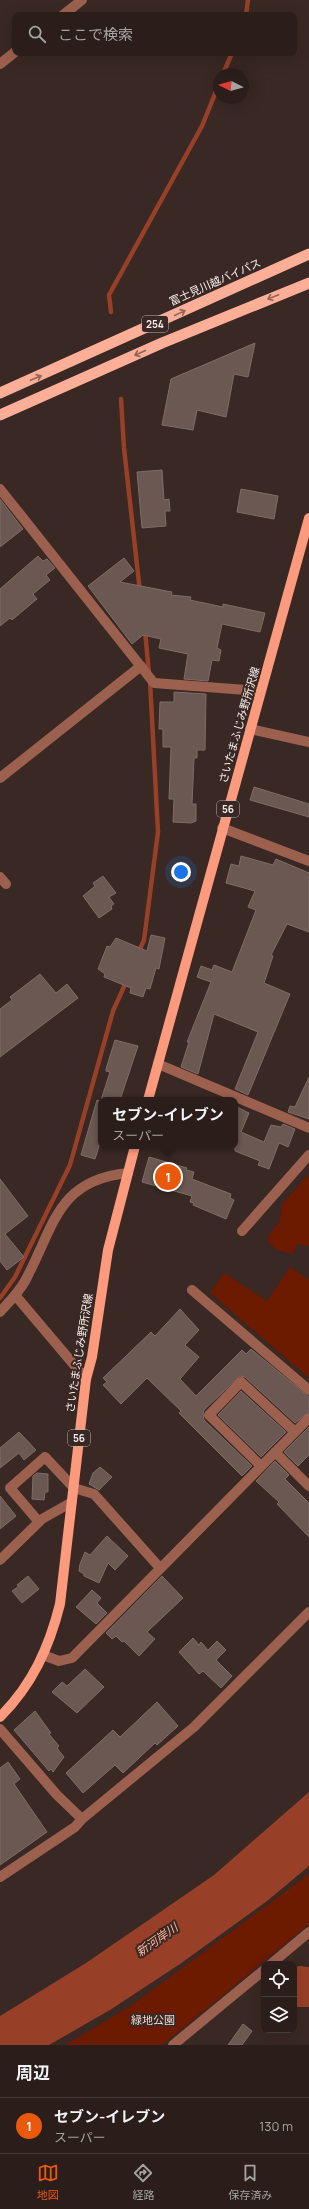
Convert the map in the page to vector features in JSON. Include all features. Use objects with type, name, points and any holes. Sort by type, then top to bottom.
[{"type":"highway","name":"富士見川越バイパス","points":[[0,394],[309,254]]},
{"type":"highway","name":"254","points":[[0,415],[162,343],[309,283]]},
{"type":"main road","name":"さいたまふじみ野所沢線","points":[[149,1097],[222,828],[309,518]]},
{"type":"main road","name":"さいたまふじみ野所沢線","points":[[0,1717],[19,1696],[43,1655],[52,1634],[60,1604],[86,1379],[92,1357],[108,1250],[135,1149]]},
{"type":"street","points":[[67,12],[82,0]]},
{"type":"street","points":[[0,64],[12,54]]},
{"type":"street","points":[[0,489],[154,683],[260,691]]},
{"type":"street","points":[[0,778],[141,666]]},
{"type":"street","points":[[250,729],[309,742]]},
{"type":"street","points":[[222,828],[309,861]]},
{"type":"street","points":[[158,1064],[236,1097]]},
{"type":"street","points":[[238,1098],[309,1128]]},
{"type":"street","points":[[242,1231],[309,1155]]},
{"type":"street","points":[[0,1312],[25,1281],[56,1216],[72,1196],[92,1181],[107,1175],[128,1173]]},
{"type":"street","points":[[192,1290],[309,1390]]},
{"type":"street","points":[[15,1295],[86,1379]]},
{"type":"street","points":[[261,1466],[209,1415],[241,1382],[295,1432]]},
{"type":"street","points":[[43,1655],[59,1661],[72,1658],[309,1418]]},
{"type":"street","points":[[275,1452],[309,1486]]},
{"type":"street","points":[[39,1522],[10,1488],[45,1457],[74,1488],[94,1494],[160,1568]]},
{"type":"street","points":[[0,1560],[39,1522],[59,1508],[72,1502]]},
{"type":"street","points":[[0,1877],[75,1827],[82,1819],[194,1727],[309,1612]]},
{"type":"street","points":[[0,1729],[57,1795],[82,1819]]},
{"type":"street","points":[[275,1961],[309,1932]]},
{"type":"street","points":[[173,2045],[261,1972]]},
{"type":"green space","points":[[309,1174],[309,1246],[298,1244],[292,1254],[277,1250],[268,1242],[269,1234],[280,1221],[282,1204]]},
{"type":"green space","points":[[290,1267],[309,1280],[309,1378],[210,1293],[224,1273],[267,1301]]},
{"type":"green space","name":"緑地公園","points":[[309,1874],[309,1924],[264,1961],[261,1961],[261,1964],[162,2045],[65,2045],[129,2007]]},
{"type":"water","name":"新河岸川","points":[[309,1792],[309,1866],[267,1901],[180,1964],[110,2010],[49,2045],[0,2045],[0,2016],[86,1963],[214,1875]]},
{"type":"water","points":[[297,1967],[309,1967],[309,2007],[297,2007]]},
{"type":"building","points":[[255,343],[248,377],[234,374],[226,417],[197,410],[193,430],[162,425],[171,379]]},
{"type":"building","points":[[162,470],[164,500],[169,499],[170,511],[165,511],[166,526],[142,528],[137,472]]},
{"type":"building","points":[[241,489],[278,496],[274,519],[237,512]]},
{"type":"building","points":[[0,499],[23,529],[0,547]]},
{"type":"building","points":[[38,556],[43,561],[47,559],[55,568],[46,575],[50,580],[33,594],[37,599],[12,620],[10,618],[0,626],[0,589]]},
{"type":"building","points":[[124,558],[134,571],[120,582],[172,592],[171,595],[191,597],[190,600],[223,607],[223,604],[265,613],[260,632],[222,624],[217,648],[221,650],[219,661],[212,660],[208,681],[184,679],[188,654],[159,648],[161,639],[143,635],[132,644],[88,586]]},
{"type":"building","points":[[174,692],[206,694],[205,750],[197,750],[197,758],[194,758],[192,804],[196,804],[196,821],[191,823],[173,822],[174,799],[169,799],[171,747],[163,747],[163,729],[159,729],[160,702],[174,702]]},
{"type":"building","points":[[254,787],[309,804],[309,817],[250,800]]},
{"type":"building","points":[[241,856],[273,865],[276,859],[309,873],[309,932],[287,924],[271,955],[273,956],[264,983],[290,994],[248,1095],[235,1089],[258,1032],[214,1014],[198,1074],[181,1067],[189,1042],[187,1042],[211,982],[197,977],[201,966],[212,970],[214,965],[232,972],[256,910],[248,907],[255,891],[226,883],[231,864],[239,866]]},
{"type":"building","points":[[103,876],[116,893],[109,897],[114,904],[111,906],[112,909],[99,918],[83,896],[95,886],[93,883]]},
{"type":"building","points":[[151,935],[165,938],[159,969],[156,968],[150,989],[146,988],[143,997],[130,993],[131,988],[104,977],[105,974],[98,969],[107,946],[110,947],[116,938],[147,951]]},
{"type":"building","points":[[40,974],[56,993],[67,984],[78,998],[0,1057],[0,1009],[12,1000],[10,997]]},
{"type":"building","points":[[115,1040],[138,1046],[121,1097],[102,1097],[110,1072],[106,1071]]},
{"type":"building","points":[[309,1077],[309,1119],[288,1112],[290,1106],[295,1107]]},
{"type":"building","points":[[98,1100],[98,1149],[95,1159],[81,1155]]},
{"type":"building","points":[[238,1108],[249,1113],[241,1132],[264,1142],[271,1125],[281,1127],[283,1124],[295,1129],[288,1147],[279,1143],[269,1169],[258,1165],[260,1161],[235,1151],[235,1149],[238,1149]]},
{"type":"building","points":[[149,1157],[187,1168],[186,1170],[194,1172],[192,1179],[231,1194],[230,1198],[234,1200],[226,1219],[193,1205],[194,1203],[190,1202],[192,1196],[142,1182]]},
{"type":"building","points":[[0,1179],[28,1216],[5,1234],[24,1257],[7,1270],[0,1261]]},
{"type":"building","points":[[180,1309],[199,1330],[185,1345],[199,1357],[180,1379],[196,1396],[242,1350],[246,1354],[251,1349],[309,1397],[309,1412],[295,1423],[245,1377],[240,1376],[204,1410],[204,1420],[252,1466],[242,1476],[179,1413],[181,1411],[147,1378],[121,1404],[103,1385],[107,1382],[103,1378],[151,1332],[155,1336]]},
{"type":"building","points":[[241,1391],[286,1432],[261,1457],[218,1415]]},
{"type":"building","points":[[309,1427],[309,1455],[298,1466],[284,1452]]},
{"type":"building","points":[[19,1432],[36,1450],[24,1460],[19,1453],[0,1468],[0,1448]]},
{"type":"building","points":[[275,1461],[289,1475],[285,1479],[309,1503],[309,1537],[277,1504],[279,1502],[256,1481]]},
{"type":"building","points":[[100,1467],[112,1477],[99,1490],[89,1484],[93,1473]]},
{"type":"building","points":[[37,1473],[48,1474],[48,1492],[45,1492],[44,1500],[32,1499],[33,1476]]},
{"type":"building","points":[[0,1496],[16,1516],[0,1529]]},
{"type":"building","points":[[107,1536],[128,1556],[115,1570],[108,1563],[99,1583],[84,1576],[84,1574],[79,1571],[80,1564],[85,1552],[90,1555]]},
{"type":"building","points":[[28,1576],[39,1589],[22,1603],[12,1591]]},
{"type":"building","points":[[162,1576],[183,1598],[147,1632],[155,1639],[139,1656],[124,1641],[122,1642],[116,1636],[112,1639],[106,1633]]},
{"type":"building","points":[[92,1590],[101,1598],[97,1603],[107,1613],[96,1624],[76,1607]]},
{"type":"building","points":[[193,1638],[199,1645],[201,1642],[208,1650],[217,1641],[226,1650],[216,1660],[232,1676],[221,1688],[203,1671],[199,1674],[179,1652]]},
{"type":"building","points":[[85,1669],[104,1687],[77,1713],[52,1692],[62,1682],[67,1686]]},
{"type":"building","points":[[157,1702],[178,1726],[157,1745],[155,1743],[123,1773],[115,1765],[83,1793],[66,1773],[113,1730],[120,1737]]},
{"type":"building","points":[[35,1711],[51,1733],[49,1734],[59,1746],[57,1748],[64,1757],[53,1772],[51,1769],[49,1771],[14,1730]]},
{"type":"building","points":[[8,1762],[20,1779],[14,1784],[47,1832],[0,1865],[0,1768]]},
{"type":"building","points":[[243,2024],[252,2031],[242,2045],[228,2045]]},
{"type":"waterway","points":[[246,12],[248,0]]},
{"type":"waterway","points":[[226,68],[231,56]]},
{"type":"waterway","points":[[111,312],[109,295],[202,126],[213,99]]},
{"type":"waterway","points":[[121,399],[124,448],[140,592]]},
{"type":"waterway","points":[[145,631],[149,673]]},
{"type":"waterway","points":[[138,953],[144,940],[158,832],[150,681]]},
{"type":"waterway","points":[[0,1298],[15,1277],[70,1165],[113,1011],[127,980]]},
{"type":"place","name":"セブン-イレブン","points":[[168,1177]]}]
